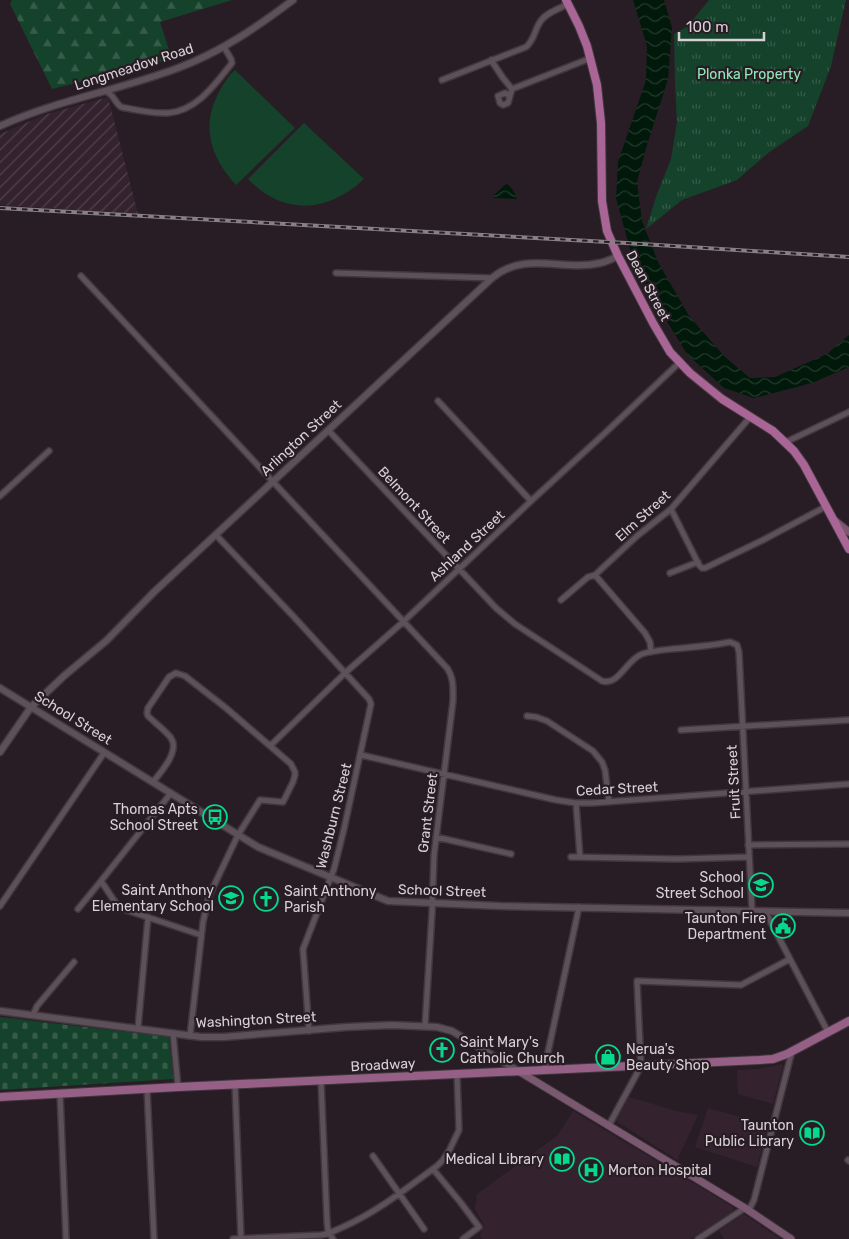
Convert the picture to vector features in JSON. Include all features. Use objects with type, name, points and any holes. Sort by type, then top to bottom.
[{"type":"highway","name":"Dean Street","points":[[567,2],[579,26],[591,58],[597,85],[601,115],[602,206],[608,236],[618,256],[666,346],[679,362],[722,399],[768,427],[786,442],[801,460],[849,549]]},
{"type":"main road","points":[[832,519],[849,532]]},
{"type":"main road","name":"Broadway","points":[[0,1097],[759,1060],[792,1052],[849,1021]]},
{"type":"main road","points":[[520,1072],[747,1209],[791,1239]]},
{"type":"street","name":"Longmeadow Road","points":[[0,126],[39,111],[179,68],[224,47],[251,31],[293,0]]},
{"type":"street","points":[[442,80],[526,47],[533,39],[542,19],[567,2]]},
{"type":"street","points":[[105,91],[111,94],[121,107],[162,113],[179,111],[200,98],[232,63],[224,47]]},
{"type":"street","points":[[512,89],[591,58]]},
{"type":"street","points":[[491,60],[512,89]]},
{"type":"street","points":[[510,96],[512,89]]},
{"type":"street","name":"Arlington Street","points":[[0,752],[31,707],[65,675],[106,641],[154,592],[492,278],[506,268],[527,263],[561,265],[596,264],[618,256]]},
{"type":"street","points":[[336,273],[492,278]]},
{"type":"street","name":"Grant Street","points":[[81,276],[447,668],[452,677],[453,701],[434,860],[425,1026]]},
{"type":"street","name":"Ashland Street","points":[[270,746],[345,673],[459,570],[679,362]]},
{"type":"street","points":[[438,401],[531,501]]},
{"type":"street","points":[[786,442],[849,412]]},
{"type":"street","name":"Elm Street","points":[[560,600],[588,577],[595,575],[637,536],[671,509],[751,416]]},
{"type":"street","name":"Belmont Street","points":[[328,430],[459,570],[514,624],[598,679],[606,682],[616,679],[639,656],[652,652]]},
{"type":"street","points":[[0,496],[49,451]]},
{"type":"street","points":[[671,509],[702,568],[709,567],[825,507]]},
{"type":"street","points":[[216,536],[345,673]]},
{"type":"street","points":[[670,573],[698,562]]},
{"type":"street","points":[[595,575],[642,629],[650,642],[652,652]]},
{"type":"street","name":"Fruit Street","points":[[652,652],[730,642],[737,645],[739,652],[752,910]]},
{"type":"street","points":[[153,782],[171,756],[174,745],[169,736],[148,716],[147,712],[169,677],[176,673],[185,676],[226,708],[291,764],[295,772],[293,782],[283,802],[260,800],[238,835],[209,896],[204,915],[190,1036]]},
{"type":"street","name":"Washburn Street","points":[[309,1031],[303,949],[331,878],[342,838],[371,704],[369,699],[345,673]]},
{"type":"street","name":"School Street","points":[[0,688],[262,850],[388,901],[500,906],[849,913]]},
{"type":"street","points":[[527,716],[536,716],[547,721],[592,751],[602,762],[605,770],[609,802]]},
{"type":"street","points":[[681,730],[849,720]]},
{"type":"street","points":[[0,906],[104,753]]},
{"type":"street","name":"Cedar Street","points":[[361,755],[576,803],[849,784]]},
{"type":"street","points":[[78,909],[171,793]]},
{"type":"street","points":[[576,803],[580,857]]},
{"type":"street","points":[[436,837],[510,854]]},
{"type":"street","points":[[748,844],[849,844]]},
{"type":"street","points":[[571,857],[678,859],[749,857]]},
{"type":"street","points":[[101,880],[120,908],[202,934]]},
{"type":"street","points":[[544,1071],[579,907]]},
{"type":"street","points":[[765,911],[828,1032]]},
{"type":"street","points":[[138,1028],[148,917]]},
{"type":"street","points":[[609,1125],[641,1066],[637,981],[741,984],[790,959]]},
{"type":"street","points":[[32,1015],[37,1006],[74,962]]},
{"type":"street","name":"Washington Street","points":[[0,1011],[190,1036],[224,1036],[392,1025],[440,1027],[452,1031],[520,1072]]},
{"type":"street","points":[[174,1033],[178,1087]]},
{"type":"street","points":[[698,1239],[747,1209],[753,1202],[792,1052]]},
{"type":"street","points":[[234,1239],[323,1235],[329,1233],[361,1219],[433,1169],[445,1158],[459,1130],[458,1074]]},
{"type":"street","points":[[322,1081],[326,1213],[329,1233],[333,1239]]},
{"type":"street","points":[[235,1085],[241,1239]]},
{"type":"street","points":[[147,1089],[154,1239]]},
{"type":"street","points":[[60,1094],[66,1239]]},
{"type":"street","points":[[373,1156],[424,1229]]},
{"type":"street","points":[[433,1169],[480,1227],[463,1239]]},
{"type":"shaded area","points":[[108,97],[138,214],[0,205],[0,134],[47,114]]},
{"type":"shaded area","points":[[782,1064],[773,1104],[738,1094],[737,1070],[759,1069]]},
{"type":"shaded area","points":[[629,1097],[676,1111],[698,1115],[677,1160],[616,1121]]},
{"type":"shaded area","points":[[708,1108],[768,1125],[757,1167],[695,1147]]},
{"type":"shaded area","name":"Morton Hospital","points":[[573,1111],[733,1207],[733,1211],[690,1239],[482,1239],[480,1235],[484,1225],[475,1209],[477,1194],[557,1136]]},
{"type":"shaded area","points":[[744,1214],[780,1239],[724,1239],[719,1231]]},
{"type":"green space","points":[[12,0],[232,0],[160,22],[172,59],[52,89],[10,4]]},
{"type":"green space","name":"Plonka Property","points":[[709,0],[846,0],[831,66],[808,126],[768,153],[737,180],[682,200],[646,229],[671,159],[677,122],[674,34],[688,26]]},
{"type":"green space","points":[[235,70],[295,128],[236,185],[215,154],[210,132],[212,108],[225,82]]},
{"type":"green space","points":[[304,123],[364,179],[336,199],[306,206],[276,199],[262,191],[248,179]]},
{"type":"green space","points":[[0,1017],[169,1037],[173,1079],[0,1090]]},
{"type":"water","points":[[633,0],[664,0],[672,28],[668,79],[637,182],[642,221],[658,262],[689,316],[725,357],[750,378],[775,377],[827,354],[849,335],[849,367],[812,383],[754,398],[724,388],[687,354],[636,271],[616,198],[618,162],[646,80],[647,46]]},
{"type":"water","points":[[506,184],[512,189],[517,197],[516,199],[493,198],[494,195]]},
{"type":"railway","points":[[0,208],[849,257]]},
{"type":"place","name":"Thomas Apts School Street","points":[[215,817]]},
{"type":"place","name":"School Street School","points":[[761,885]]},
{"type":"place","name":"Saint Anthony Elementary School","points":[[231,898]]},
{"type":"place","name":"Saint Anthony Parish","points":[[266,899]]},
{"type":"place","name":"Taunton Fire Department","points":[[783,926]]},
{"type":"place","name":"Saint Mary's Catholic Church","points":[[442,1050]]},
{"type":"place","name":"Nerua's Beauty Shop","points":[[608,1057]]},
{"type":"place","name":"Taunton Public Library","points":[[812,1133]]},
{"type":"place","name":"Medical Library","points":[[562,1159]]},
{"type":"place","name":"Morton Hospital","points":[[591,1170]]}]
